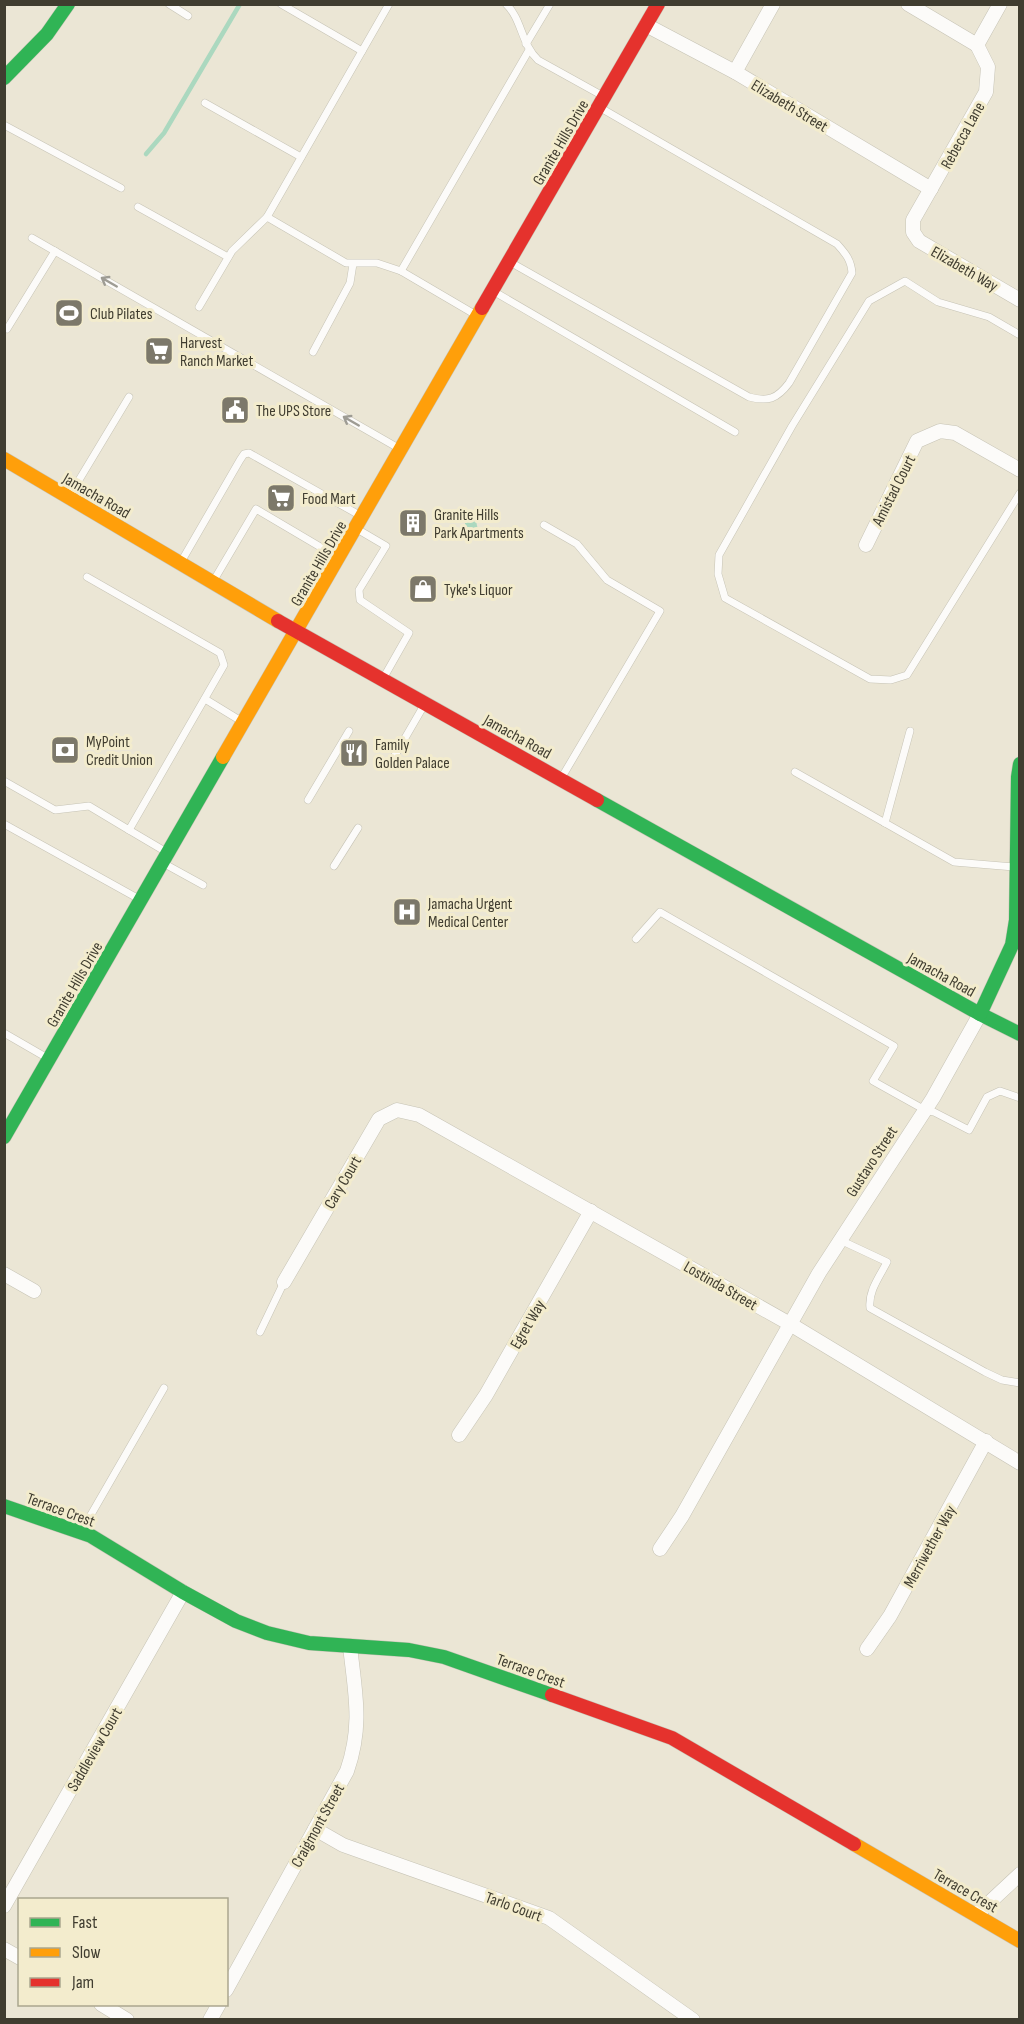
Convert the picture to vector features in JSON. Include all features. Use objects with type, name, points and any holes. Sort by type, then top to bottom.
[{"type":"street","points":[[4,78],[34,50],[62,17],[68,4]]},
{"type":"street","name":"Granite Hills Drive","points":[[4,1137],[658,4]]},
{"type":"street","points":[[735,72],[773,4]]},
{"type":"street","points":[[908,4],[977,45],[1000,4]]},
{"type":"street","name":"Elizabeth Street","points":[[646,24],[735,72],[931,189]]},
{"type":"street","name":"Rebecca Lane","points":[[914,232],[913,220],[986,92],[988,67],[977,45]]},
{"type":"street","name":"Elizabeth Way","points":[[914,232],[919,241],[1020,300]]},
{"type":"street","name":"Amistad Court","points":[[866,544],[917,441],[940,431],[955,433],[1020,470]]},
{"type":"street","name":"Jamacha Road","points":[[4,459],[297,632],[980,1014],[1020,1034]]},
{"type":"street","name":"Gustavo Street","points":[[660,1549],[682,1516],[819,1273],[925,1110],[980,1014],[1012,945],[1018,912],[1020,764]]},
{"type":"street","name":"Cary Court","points":[[284,1281],[378,1119],[397,1110],[419,1115]]},
{"type":"street","name":"Lostinda Street","points":[[419,1115],[790,1324],[1020,1463]]},
{"type":"street","name":"Egret Way","points":[[459,1435],[486,1395],[591,1211]]},
{"type":"street","points":[[4,1274],[34,1290]]},
{"type":"street","name":"Merriwether Way","points":[[867,1649],[890,1616],[986,1441]]},
{"type":"street","name":"Terrace Crest","points":[[4,1506],[81,1532],[183,1592],[236,1621],[267,1634],[309,1644],[409,1650],[444,1657],[672,1738],[1020,1941]]},
{"type":"street","name":"Saddleview Court","points":[[4,1906],[183,1592]]},
{"type":"street","name":"Craigmont Street","points":[[228,1986],[347,1771],[355,1745],[358,1719],[350,1646]]},
{"type":"street","name":"Tarlo Court","points":[[315,1829],[343,1845],[549,1918],[693,2019]]},
{"type":"street","points":[[976,1915],[1020,1874]]},
{"type":"street","points":[[4,1949],[18,1957]]},
{"type":"street","points":[[104,2006],[127,2019]]},
{"type":"street","points":[[210,2019],[218,2006]]},
{"type":"lane","points":[[169,4],[188,16]]},
{"type":"lane","points":[[282,4],[362,51]]},
{"type":"lane","points":[[199,307],[231,251],[267,217],[389,4]]},
{"type":"lane","points":[[506,4],[516,15],[528,47],[538,60],[602,102],[837,244],[850,260],[852,273],[795,373],[783,391],[768,400],[749,397],[510,262]]},
{"type":"lane","points":[[401,271],[550,4]]},
{"type":"lane","points":[[205,103],[301,157]]},
{"type":"lane","points":[[4,125],[121,189]]},
{"type":"lane","points":[[138,207],[228,257]]},
{"type":"lane","points":[[267,217],[346,263],[377,263],[401,271],[479,317]]},
{"type":"lane","points":[[32,238],[402,450]]},
{"type":"lane","points":[[7,328],[55,251]]},
{"type":"lane","points":[[313,352],[350,283],[353,264]]},
{"type":"lane","points":[[1020,335],[989,317],[939,302],[905,281],[869,301],[792,426],[719,555],[718,574],[725,598],[870,679],[891,680],[907,675],[1020,493]]},
{"type":"lane","points":[[493,291],[735,432]]},
{"type":"lane","points":[[69,497],[129,397]]},
{"type":"lane","points":[[180,563],[240,460],[244,454],[249,453],[360,523],[386,546],[359,590],[360,600],[409,633],[382,679]]},
{"type":"lane","points":[[213,582],[256,509],[339,558]]},
{"type":"lane","points":[[544,525],[577,544],[607,580],[660,611],[561,779]]},
{"type":"lane","points":[[87,577],[220,653],[224,665],[129,830]]},
{"type":"lane","points":[[205,699],[244,723]]},
{"type":"lane","points":[[394,757],[425,704]]},
{"type":"lane","points":[[308,800],[349,731]]},
{"type":"lane","points":[[885,823],[910,731]]},
{"type":"lane","points":[[795,772],[954,862],[1017,867]]},
{"type":"lane","points":[[4,781],[55,810],[89,806],[129,830],[203,885]]},
{"type":"lane","points":[[4,824],[141,901]]},
{"type":"lane","points":[[334,866],[358,828]]},
{"type":"lane","points":[[636,939],[660,912],[894,1046],[873,1081],[925,1110],[934,1112],[969,1130],[987,1096],[1000,1091],[1020,1098]]},
{"type":"lane","points":[[4,1033],[50,1059]]},
{"type":"lane","points":[[840,1240],[887,1262],[871,1292],[870,1308],[985,1372],[1002,1380],[1020,1383]]},
{"type":"lane","points":[[260,1332],[284,1281]]},
{"type":"lane","points":[[81,1532],[164,1388]]},
{"type":"shaded area","points":[[466,512],[470,513],[476,521],[478,530],[475,534],[466,530],[464,517]]},
{"type":"waterway","points":[[146,154],[164,133],[240,4]]},
{"type":"traffic: fast","points":[[4,78],[47,34],[68,4]]},
{"type":"traffic: fast","points":[[4,1137],[223,757]]},
{"type":"traffic: fast","points":[[980,1014],[1012,945],[1016,920],[1020,764]]},
{"type":"traffic: fast","points":[[597,800],[980,1014],[1020,1034]]},
{"type":"traffic: fast","points":[[4,1506],[91,1536],[183,1592],[236,1621],[267,1633],[309,1643],[409,1650],[444,1657],[552,1695]]},
{"type":"traffic: slow","points":[[223,757],[482,308]]},
{"type":"traffic: slow","points":[[4,459],[278,621]]},
{"type":"traffic: slow","points":[[854,1844],[1020,1941]]},
{"type":"traffic: jam","points":[[482,308],[658,4]]},
{"type":"traffic: jam","points":[[278,621],[597,800]]},
{"type":"traffic: jam","points":[[552,1695],[672,1738],[854,1844]]},
{"type":"place","name":"Club Pilates","points":[[69,313]]},
{"type":"place","name":"Harvest Ranch Market","points":[[159,351]]},
{"type":"place","name":"The UPS Store","points":[[235,410]]},
{"type":"place","name":"Food Mart","points":[[281,498]]},
{"type":"place","name":"Granite Hills Park Apartments","points":[[413,523]]},
{"type":"place","name":"Tyke's Liquor","points":[[423,589]]},
{"type":"place","name":"MyPoint Credit Union","points":[[65,750]]},
{"type":"place","name":"Family Golden Palace","points":[[354,753]]},
{"type":"place","name":"Jamacha Urgent Medical Center","points":[[407,912]]}]
